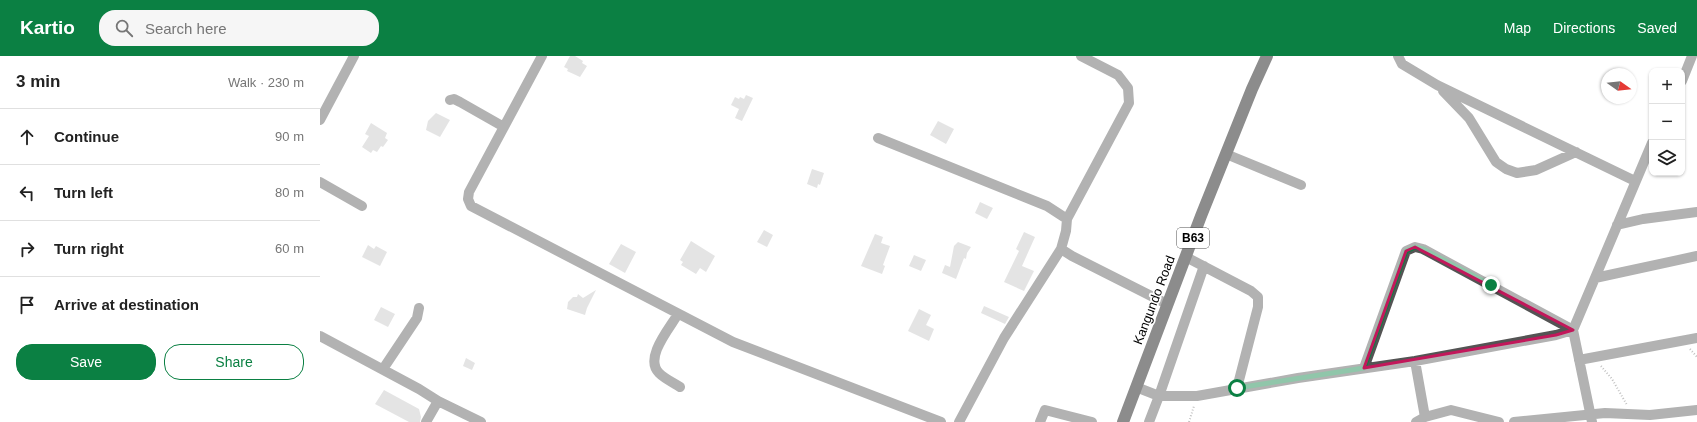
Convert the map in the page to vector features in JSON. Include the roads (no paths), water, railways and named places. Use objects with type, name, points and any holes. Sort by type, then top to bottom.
[{"type":"highway","name":"Kangundo Road","points":[[1123,422],[1167,304],[1226,154],[1267,56]]},
{"type":"street","points":[[320,120],[354,56]]},
{"type":"street","points":[[542,56],[469,192],[468,199],[471,206],[733,342],[941,422]]},
{"type":"street","points":[[959,422],[1004,338],[1062,248],[1067,219],[1129,103],[1128,88],[1118,75],[1080,56]]},
{"type":"street","points":[[1398,56],[1402,64],[1437,85],[1635,181]]},
{"type":"street","points":[[1685,74],[1692,56]]},
{"type":"street","points":[[1437,85],[1469,118],[1496,162],[1506,169],[1517,173],[1536,170],[1576,152]]},
{"type":"street","points":[[450,100],[454,99],[460,102],[504,127]]},
{"type":"street","points":[[878,138],[1050,208],[1067,219]]},
{"type":"street","points":[[1592,419],[1573,330],[1649,150]]},
{"type":"street","points":[[1226,154],[1301,185]]},
{"type":"street","points":[[320,182],[362,206]]},
{"type":"street","points":[[1617,225],[1643,219],[1697,212]]},
{"type":"street","points":[[1364,368],[1406,251],[1415,247],[1423,249],[1573,330]]},
{"type":"street","points":[[1062,248],[1072,256],[1167,304]]},
{"type":"street","points":[[1595,278],[1697,256]]},
{"type":"street","points":[[1186,257],[1251,291],[1258,297],[1258,307],[1237,388]]},
{"type":"street","points":[[1149,422],[1204,266]]},
{"type":"street","points":[[383,369],[414,323],[420,308]]},
{"type":"street","points":[[678,314],[655,352],[653,360],[654,366],[659,373],[680,387]]},
{"type":"street","points":[[1136,387],[1159,396],[1197,396],[1237,388],[1415,361],[1556,335],[1573,330]]},
{"type":"street","points":[[320,336],[383,369],[438,401],[481,422]]},
{"type":"street","points":[[1579,360],[1697,338]]},
{"type":"street","points":[[1415,361],[1426,416]]},
{"type":"street","points":[[426,422],[438,401]]},
{"type":"street","points":[[1040,422],[1045,410],[1092,422]]},
{"type":"street","points":[[1416,422],[1426,416],[1451,410],[1499,422]]},
{"type":"street","points":[[1514,422],[1592,419],[1605,413],[1650,415],[1697,410]]}]
